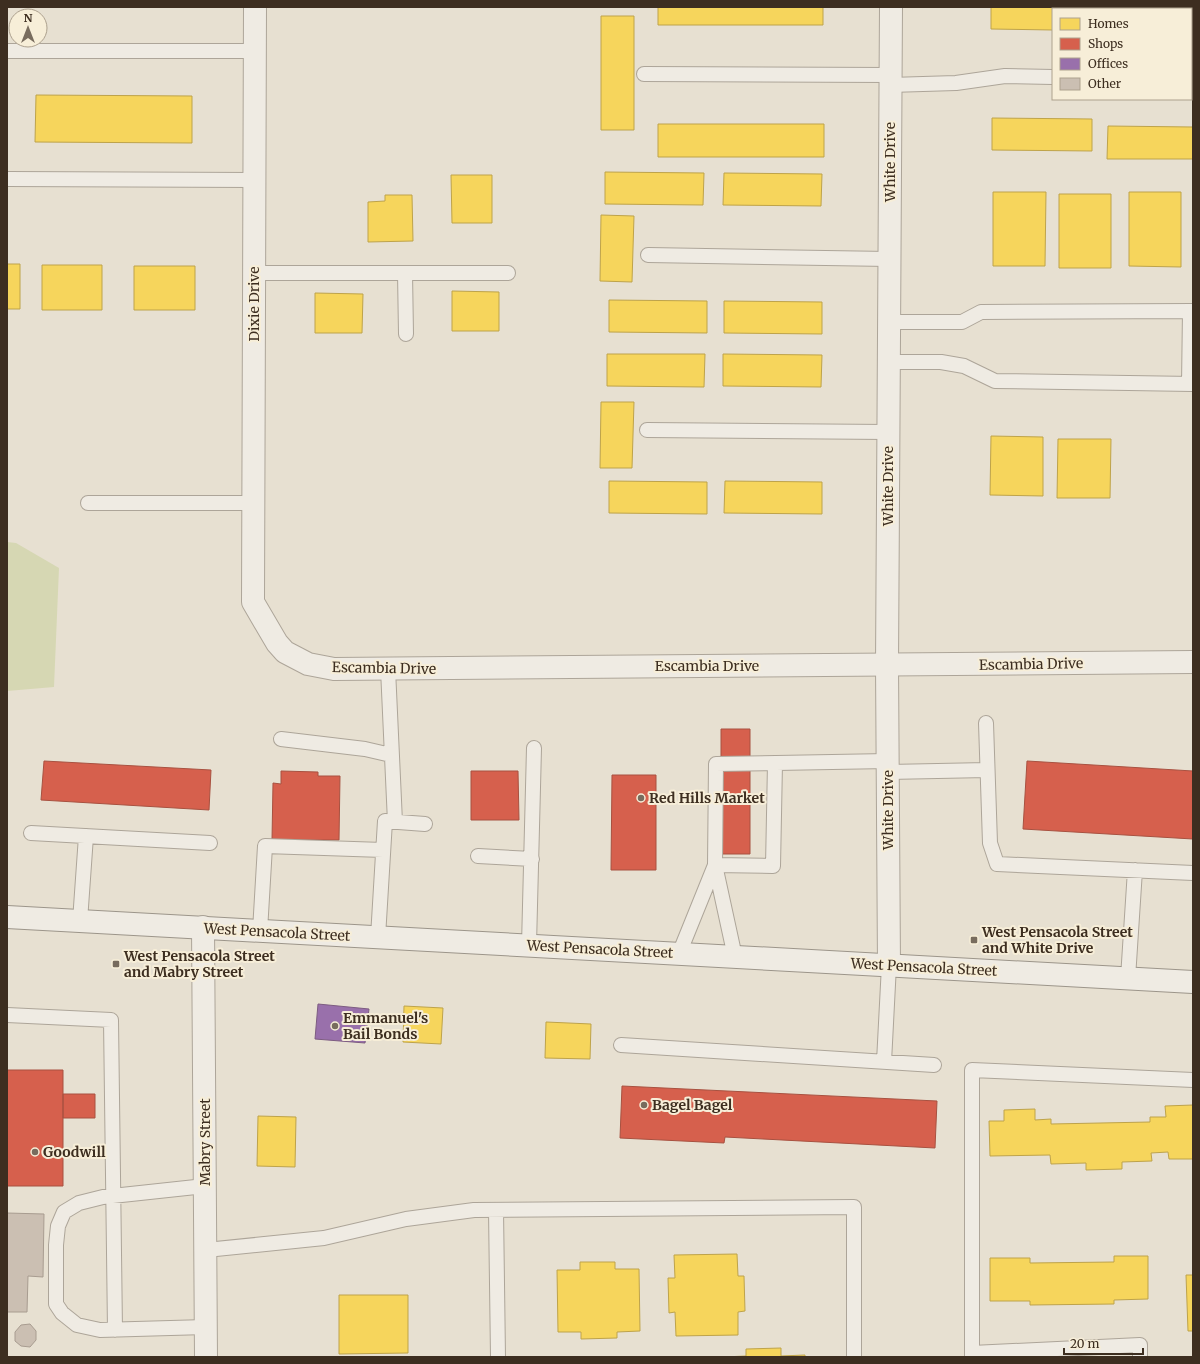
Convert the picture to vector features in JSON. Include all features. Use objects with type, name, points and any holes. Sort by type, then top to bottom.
[{"type":"street","name":"Dixie Drive","points":[[253,602],[254,7]]},
{"type":"street","name":"White Drive","points":[[889,965],[887,665],[891,7]]},
{"type":"street","name":"Escambia Drive","points":[[253,602],[276,643],[285,652],[308,664],[334,669],[1193,662]]},
{"type":"street","name":"West Pensacola Street","points":[[7,917],[1193,982]]},
{"type":"street","name":"Mabry Street","points":[[203,928],[206,1357]]},
{"type":"lane","points":[[7,51],[254,51]]},
{"type":"lane","points":[[644,74],[956,83],[1005,76],[1052,77]]},
{"type":"lane","points":[[7,179],[254,180]]},
{"type":"lane","points":[[648,255],[890,259]]},
{"type":"lane","points":[[254,273],[508,273]]},
{"type":"lane","points":[[405,273],[406,334]]},
{"type":"lane","points":[[889,322],[962,322],[981,312],[1191,311],[1191,384],[995,381],[964,366],[941,362],[889,362]]},
{"type":"lane","points":[[647,430],[888,432]]},
{"type":"lane","points":[[88,504],[253,503]]},
{"type":"lane","points":[[388,669],[394,822]]},
{"type":"lane","points":[[986,723],[990,843],[997,864],[1193,873]]},
{"type":"lane","points":[[281,738],[365,749],[392,755]]},
{"type":"lane","points":[[529,946],[534,748]]},
{"type":"lane","points":[[715,865],[773,866],[775,763]]},
{"type":"lane","points":[[735,957],[715,865],[716,764],[775,763],[987,770]]},
{"type":"lane","points":[[378,937],[385,821],[425,824]]},
{"type":"lane","points":[[31,833],[210,843]]},
{"type":"lane","points":[[80,921],[86,836]]},
{"type":"lane","points":[[260,930],[265,846],[383,850]]},
{"type":"lane","points":[[478,856],[532,859]]},
{"type":"lane","points":[[679,954],[715,865]]},
{"type":"lane","points":[[1128,978],[1135,870]]},
{"type":"lane","points":[[884,1062],[889,965]]},
{"type":"lane","points":[[7,1015],[111,1020],[116,1330]]},
{"type":"lane","points":[[621,1045],[934,1065]]},
{"type":"lane","points":[[1140,1357],[1140,1345],[972,1355],[972,1070],[1193,1080]]},
{"type":"lane","points":[[205,1186],[103,1197],[78,1203],[64,1212],[58,1226],[56,1245],[56,1304],[62,1313],[77,1325],[100,1330],[206,1327]]},
{"type":"lane","points":[[206,1250],[324,1238],[406,1219],[474,1210],[854,1207],[854,1357]]},
{"type":"lane","points":[[496,1210],[498,1357]]},
{"type":"green space","points":[[7,542],[16,543],[59,568],[54,687],[7,691]]},
{"type":"building: Homes","points":[[658,7],[823,7],[823,25],[658,25]]},
{"type":"building: Homes","points":[[991,7],[1091,7],[1052,8],[1052,30],[991,29]]},
{"type":"building: Homes","points":[[1193,7],[1193,31],[1192,8],[1107,8]]},
{"type":"building: Homes","points":[[601,16],[634,16],[634,130],[601,130]]},
{"type":"building: Homes","points":[[36,95],[192,96],[192,143],[35,142]]},
{"type":"building: Homes","points":[[992,118],[1092,119],[1092,151],[992,150]]},
{"type":"building: Homes","points":[[658,124],[824,124],[824,157],[658,157]]},
{"type":"building: Homes","points":[[1108,126],[1193,127],[1193,159],[1107,159]]},
{"type":"building: Homes","points":[[605,172],[704,173],[703,205],[605,204]]},
{"type":"building: Homes","points":[[724,173],[822,174],[821,206],[723,205]]},
{"type":"building: Homes","points":[[451,175],[492,175],[492,223],[452,223]]},
{"type":"building: Homes","points":[[993,192],[1046,192],[1045,266],[993,266]]},
{"type":"building: Homes","points":[[1129,192],[1181,192],[1181,267],[1129,266]]},
{"type":"building: Homes","points":[[1059,194],[1111,194],[1111,268],[1059,268]]},
{"type":"building: Homes","points":[[385,195],[412,195],[413,241],[368,242],[368,202],[385,201]]},
{"type":"building: Homes","points":[[601,215],[634,216],[632,282],[600,281]]},
{"type":"building: Homes","points":[[7,264],[20,264],[20,309],[7,309]]},
{"type":"building: Homes","points":[[42,265],[102,265],[102,310],[42,310]]},
{"type":"building: Homes","points":[[134,266],[195,266],[195,310],[134,310]]},
{"type":"building: Homes","points":[[452,291],[499,292],[499,331],[452,331]]},
{"type":"building: Homes","points":[[315,293],[363,294],[362,333],[315,333]]},
{"type":"building: Homes","points":[[609,300],[707,301],[707,333],[609,332]]},
{"type":"building: Homes","points":[[724,301],[822,302],[822,334],[724,333]]},
{"type":"building: Homes","points":[[607,354],[705,354],[704,387],[607,386]]},
{"type":"building: Homes","points":[[723,354],[822,355],[821,387],[723,386]]},
{"type":"building: Homes","points":[[601,402],[634,402],[632,468],[600,468]]},
{"type":"building: Homes","points":[[991,436],[1043,437],[1043,496],[990,495]]},
{"type":"building: Homes","points":[[1058,439],[1111,439],[1110,498],[1057,498]]},
{"type":"building: Homes","points":[[609,481],[707,482],[707,514],[609,513]]},
{"type":"building: Homes","points":[[725,481],[822,482],[822,514],[724,513]]},
{"type":"building: Homes","points":[[404,1006],[443,1008],[441,1044],[403,1042]]},
{"type":"building: Homes","points":[[546,1022],[591,1024],[590,1059],[545,1058]]},
{"type":"building: Homes","points":[[1193,1105],[1193,1159],[1169,1159],[1168,1152],[1151,1153],[1152,1161],[1122,1162],[1122,1169],[1086,1170],[1086,1163],[1051,1164],[1050,1155],[990,1156],[989,1121],[1004,1121],[1004,1110],[1035,1109],[1035,1120],[1051,1119],[1051,1124],[1150,1122],[1150,1117],[1166,1117],[1165,1106]]},
{"type":"building: Homes","points":[[258,1116],[296,1117],[295,1167],[257,1166]]},
{"type":"building: Homes","points":[[737,1254],[738,1276],[744,1276],[745,1311],[738,1312],[738,1335],[676,1336],[675,1312],[669,1313],[668,1278],[675,1278],[674,1255]]},
{"type":"building: Homes","points":[[1114,1256],[1148,1256],[1148,1299],[1114,1300],[1114,1304],[1030,1305],[1030,1301],[990,1301],[990,1258],[1030,1258],[1030,1263],[1114,1262]]},
{"type":"building: Homes","points":[[580,1262],[615,1262],[615,1269],[639,1269],[640,1331],[617,1332],[617,1338],[581,1339],[581,1332],[558,1332],[557,1270],[580,1270]]},
{"type":"building: Homes","points":[[1186,1275],[1193,1275],[1193,1331],[1188,1331]]},
{"type":"building: Homes","points":[[339,1295],[408,1295],[408,1353],[339,1354]]},
{"type":"building: Homes","points":[[781,1348],[781,1356],[805,1355],[805,1357],[723,1357],[746,1356],[746,1349]]},
{"type":"building: Shops","points":[[721,729],[750,729],[750,854],[721,854]]},
{"type":"building: Shops","points":[[44,761],[211,770],[209,810],[41,800]]},
{"type":"building: Shops","points":[[1027,761],[1193,771],[1193,839],[1023,829]]},
{"type":"building: Shops","points":[[281,771],[318,772],[318,776],[340,776],[339,840],[272,840],[273,783],[281,784]]},
{"type":"building: Shops","points":[[471,771],[518,771],[519,820],[471,820]]},
{"type":"building: Shops","points":[[612,775],[656,775],[656,870],[611,870]]},
{"type":"building: Shops","name":"Goodwill","points":[[7,1070],[63,1070],[63,1186],[7,1186]]},
{"type":"building: Shops","points":[[622,1086],[937,1101],[935,1148],[725,1137],[724,1143],[620,1138]]},
{"type":"building: Shops","points":[[63,1094],[95,1094],[95,1118],[63,1118]]},
{"type":"building: Offices","points":[[318,1004],[369,1009],[365,1043],[315,1039]]},
{"type":"building: Other","points":[[7,1213],[44,1214],[43,1277],[28,1276],[27,1312],[7,1312]]},
{"type":"building: Other","points":[[30,1324],[36,1331],[36,1340],[30,1347],[21,1346],[15,1341],[15,1332],[21,1325]]},
{"type":"place","name":"Red Hills Market","points":[[641,798]]},
{"type":"place","name":"West Pensacola Street and White Drive","points":[[974,940]]},
{"type":"place","name":"West Pensacola Street and Mabry Street","points":[[116,964]]},
{"type":"place","name":"Emmanuel's Bail Bonds","points":[[335,1026]]},
{"type":"place","name":"Bagel Bagel","points":[[644,1105]]},
{"type":"place","name":"Goodwill","points":[[35,1152]]}]
